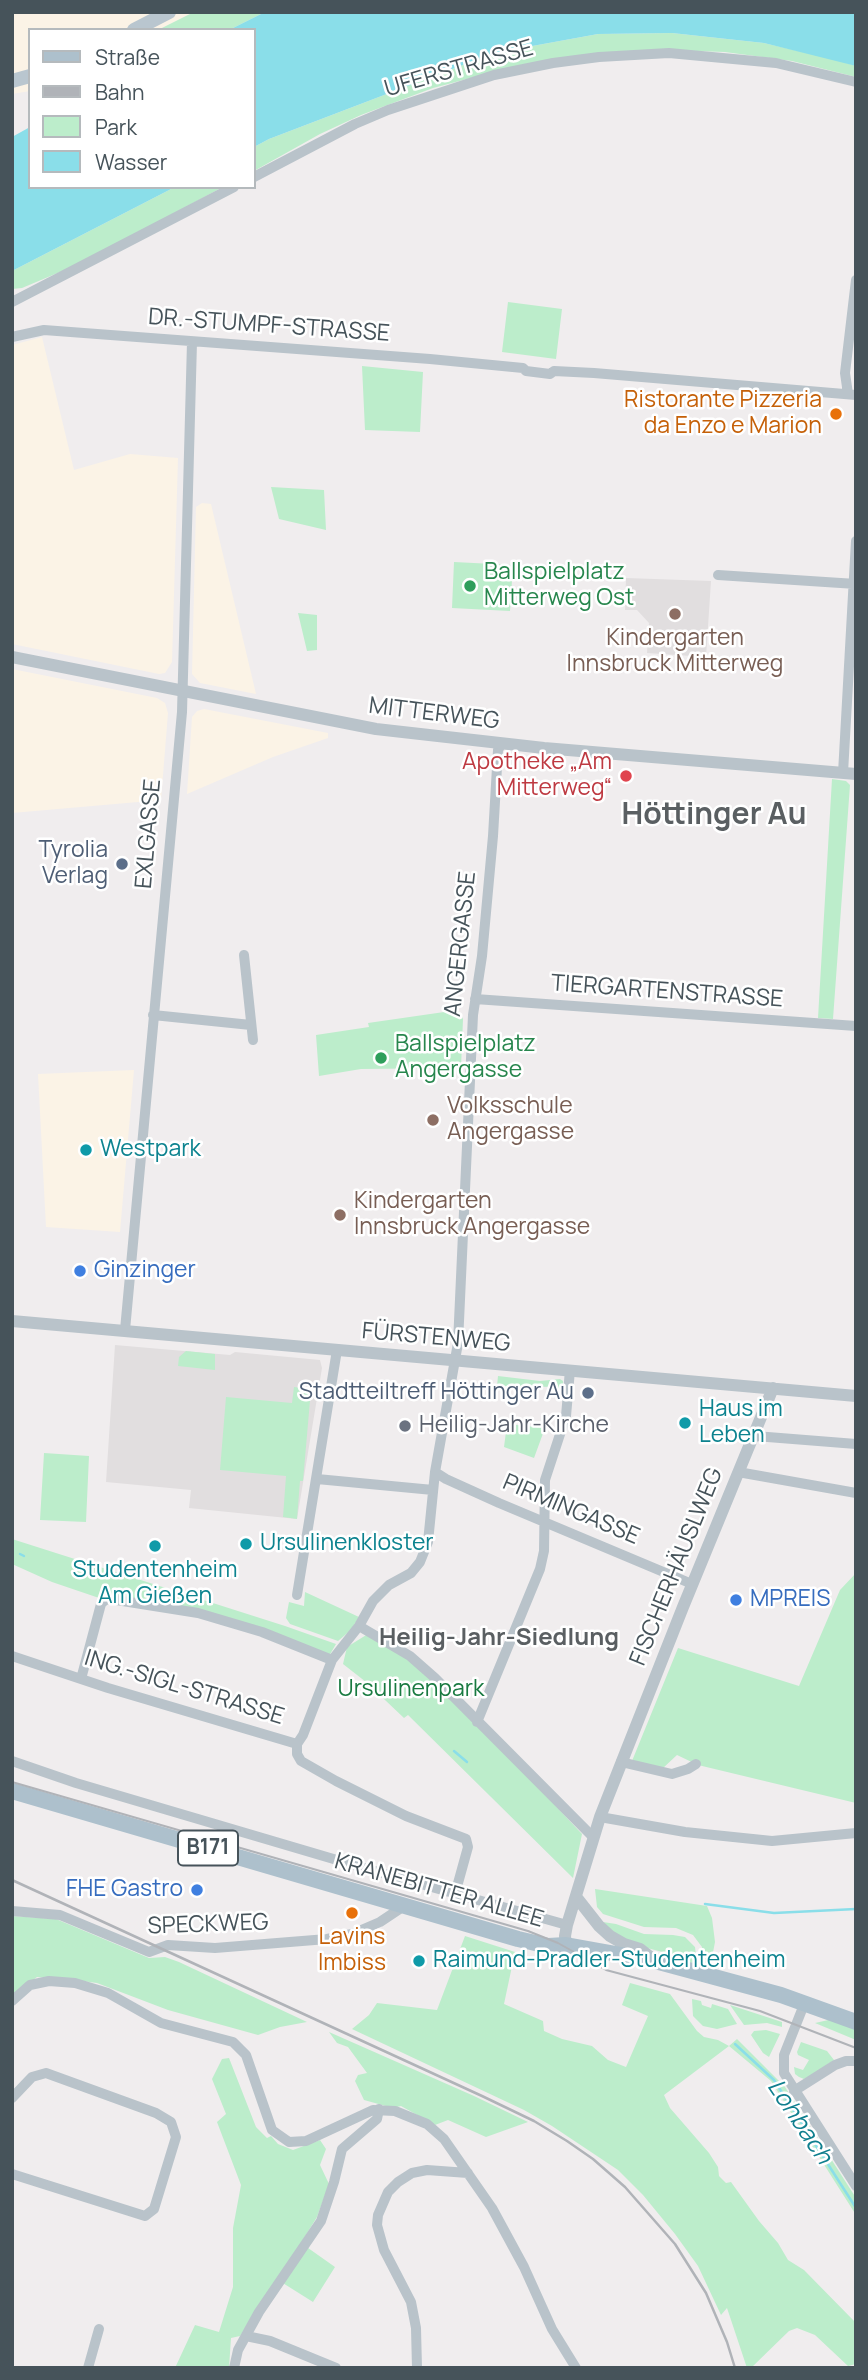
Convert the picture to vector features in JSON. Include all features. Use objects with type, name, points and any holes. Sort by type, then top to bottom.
[{"type":"main road","points":[[138,28],[169,12]]},
{"type":"main road","name":"KRANEBITTER ALLEE","points":[[12,1791],[518,1939],[548,1946],[566,1945],[679,1967],[804,2002],[856,2022]]},
{"type":"street","name":"UFERSTRASSE","points":[[256,176],[355,124],[388,110],[494,75],[552,63],[668,53],[776,63],[856,82]]},
{"type":"street","points":[[12,302],[230,189]]},
{"type":"street","points":[[852,395],[845,373],[856,280]]},
{"type":"street","name":"DR.-STUMPF-STRASSE","points":[[12,337],[44,330],[523,368],[527,366],[551,368],[554,371],[852,395]]},
{"type":"street","name":"EXLGASSE","points":[[125,1329],[180,731],[192,342]]},
{"type":"street","points":[[849,774],[856,541]]},
{"type":"street","points":[[719,575],[855,584]]},
{"type":"street","name":"MITTERWEG","points":[[12,657],[376,729],[849,774]]},
{"type":"street","name":"ANGERGASSE","points":[[297,1744],[332,1660],[359,1626],[373,1601],[389,1585],[411,1573],[427,1550],[435,1472],[456,1360],[471,1044],[487,903],[498,750],[502,743]]},
{"type":"street","points":[[244,955],[253,1040]]},
{"type":"street","name":"TIERGARTENSTRASSE","points":[[475,999],[856,1026]]},
{"type":"street","points":[[153,1015],[251,1025]]},
{"type":"street","name":"FÜRSTENWEG","points":[[12,1321],[856,1395]]},
{"type":"street","points":[[297,1595],[337,1350]]},
{"type":"street","points":[[477,1722],[540,1569],[544,1551],[545,1480],[566,1416],[570,1370]]},
{"type":"street","name":"FISCHERHÄUSLWEG","points":[[566,1945],[567,1924],[600,1817],[773,1388]]},
{"type":"street","points":[[755,1436],[856,1444]]},
{"type":"street","name":"PIRMINGASSE","points":[[435,1472],[545,1523],[692,1584]]},
{"type":"street","points":[[738,1472],[856,1493]]},
{"type":"street","points":[[317,1479],[433,1490]]},
{"type":"street","points":[[81,1679],[102,1604],[110,1599],[198,1613],[262,1632],[332,1660]]},
{"type":"street","points":[[359,1626],[410,1657],[435,1678],[593,1837]]},
{"type":"street","name":"ING.-SIGL-STRASSE","points":[[12,1656],[297,1744],[297,1754],[301,1761],[336,1781],[405,1816],[466,1839],[468,1847],[455,1894]]},
{"type":"street","name":"KRANEBITTER ALLEE","points":[[12,1761],[76,1783],[567,1924]]},
{"type":"street","points":[[621,1762],[672,1774],[696,1764]]},
{"type":"street","points":[[600,1817],[685,1832],[772,1841],[856,1833]]},
{"type":"street","points":[[577,1898],[610,1936],[640,1949],[654,1961]]},
{"type":"street","name":"SPECKWEG","points":[[12,1911],[60,1915],[149,1952],[168,1945],[215,1948],[327,1939],[352,1934],[380,1923],[404,1906]]},
{"type":"street","points":[[12,2001],[30,1985],[49,1981],[75,1983],[108,1993],[161,2023],[233,2042],[246,2055],[272,2130],[286,2141],[306,2141],[365,2111],[379,2109],[402,2113],[430,2126],[444,2139],[502,2225],[524,2267],[544,2315],[576,2368]]},
{"type":"street","points":[[804,2002],[783,2060],[784,2073],[856,2186]]},
{"type":"street","points":[[794,2091],[835,2065],[856,2061]]},
{"type":"street","points":[[12,2098],[32,2077],[46,2073],[156,2113],[171,2122],[176,2137],[154,2209],[145,2216],[12,2174]]},
{"type":"street","points":[[234,2368],[238,2350],[271,2293],[321,2221],[342,2149],[377,2119],[379,2109]]},
{"type":"street","points":[[417,2368],[416,2328],[411,2302],[381,2245],[378,2214],[388,2192],[412,2173],[427,2170],[468,2173]]},
{"type":"street","points":[[88,2368],[99,2329]]},
{"type":"street","points":[[246,2336],[270,2341],[336,2368]]},
{"type":"shaded area","points":[[12,12],[194,12],[162,28],[28,28],[28,91],[12,94]]},
{"type":"shaded area","points":[[42,337],[74,470],[130,454],[178,458],[172,662],[165,673],[12,644],[12,345]]},
{"type":"shaded area","points":[[202,503],[211,504],[256,694],[200,683],[192,674],[196,507]]},
{"type":"shaded area","name":"Kindergarten Innsbruck Mitterweg","points":[[626,578],[711,581],[706,657],[647,653],[649,623],[637,610],[625,610]]},
{"type":"shaded area","points":[[12,669],[157,698],[165,703],[168,713],[161,800],[12,813]]},
{"type":"shaded area","points":[[204,709],[328,733],[328,738],[273,757],[187,794],[192,717],[197,711]]},
{"type":"shaded area","points":[[134,1070],[120,1232],[46,1227],[38,1074]]},
{"type":"shaded area","points":[[115,1345],[320,1360],[322,1368],[297,1519],[189,1508],[191,1490],[106,1482]]},
{"type":"green space","points":[[194,12],[265,12],[233,28],[162,28]]},
{"type":"green space","points":[[672,33],[764,43],[856,66],[856,77],[792,61],[725,52],[667,50],[520,65],[433,88],[361,115],[320,134],[256,170],[256,146],[269,139],[494,53],[598,34]]},
{"type":"green space","points":[[171,189],[219,189],[79,264],[22,288],[12,289],[12,271]]},
{"type":"green space","points":[[508,302],[562,309],[556,359],[502,352]]},
{"type":"green space","points":[[362,366],[423,372],[420,432],[365,430]]},
{"type":"green space","points":[[271,487],[324,490],[326,530],[279,519]]},
{"type":"green space","points":[[454,562],[513,565],[510,611],[452,608]]},
{"type":"green space","points":[[298,613],[317,615],[317,650],[307,651]]},
{"type":"green space","points":[[832,779],[846,781],[850,785],[833,1019],[818,1018]]},
{"type":"green space","points":[[458,1010],[463,1019],[461,1068],[361,1069],[319,1076],[316,1035],[369,1027],[368,1023]]},
{"type":"green space","points":[[186,1351],[215,1354],[215,1370],[178,1366],[179,1357]]},
{"type":"green space","points":[[498,1376],[540,1381],[560,1379],[563,1381],[563,1389],[497,1386]]},
{"type":"green space","points":[[294,1387],[311,1389],[297,1519],[283,1517],[286,1476],[220,1470],[226,1397],[292,1403]]},
{"type":"green space","points":[[507,1424],[545,1428],[534,1458],[504,1447]]},
{"type":"green space","points":[[44,1453],[89,1456],[86,1522],[40,1520]]},
{"type":"green space","points":[[12,1539],[336,1644],[329,1656],[198,1613],[105,1600],[52,1582],[12,1564]]},
{"type":"green space","points":[[856,1573],[856,1803],[698,1765],[677,1755],[662,1769],[632,1761],[678,1648],[799,1686],[840,1590]]},
{"type":"green space","points":[[305,1592],[359,1617],[351,1630],[338,1641],[290,1624],[286,1618],[289,1602],[304,1606]]},
{"type":"green space","name":"Ursulinenpark","points":[[371,1632],[410,1656],[477,1722],[582,1834],[573,1878],[408,1715],[404,1718],[343,1664],[347,1647]]},
{"type":"green space","points":[[595,1889],[707,1906],[712,1918],[715,1942],[710,1968],[703,1966],[702,1947],[693,1935],[676,1928],[644,1927],[603,1914],[597,1907]]},
{"type":"green space","points":[[12,1916],[56,1919],[149,1958],[165,1957],[179,1962],[307,2022],[258,2035],[168,2010],[97,1983],[37,1977],[12,1996]]},
{"type":"green space","points":[[603,1922],[644,1934],[685,1937],[695,1947],[697,1964],[678,1960],[666,1953],[618,1937]]},
{"type":"green space","points":[[465,1936],[515,1952],[504,2004],[543,2021],[544,2031],[562,2039],[592,2046],[608,2060],[626,2067],[648,2016],[622,2005],[630,1983],[670,1994],[697,2031],[704,2037],[729,2046],[664,2095],[670,2108],[709,2153],[718,2167],[719,2176],[726,2183],[731,2182],[788,2260],[804,2270],[856,2323],[856,2364],[848,2366],[815,2335],[797,2328],[789,2331],[751,2368],[747,2368],[727,2308],[721,2315],[698,2266],[643,2195],[618,2170],[524,2110],[352,2029],[369,2015],[377,2003],[437,2010]]},
{"type":"green space","points":[[692,1999],[711,2008],[712,2004],[728,2009],[737,2024],[717,2029],[703,2026],[693,2016]]},
{"type":"green space","points":[[730,2005],[782,2022],[782,2027],[767,2023],[744,2025]]},
{"type":"green space","points":[[833,2019],[856,2028],[856,2040],[815,2023]]},
{"type":"green space","points":[[766,2030],[780,2034],[769,2057],[763,2053],[751,2035],[754,2031]]},
{"type":"green space","points":[[329,2032],[528,2122],[486,2137],[448,2120],[435,2125],[401,2106],[393,2108],[364,2100],[355,2081],[358,2075],[367,2073],[348,2047],[337,2043]]},
{"type":"green space","points":[[737,2039],[785,2087],[856,2198],[856,2215],[771,2081],[729,2046]]},
{"type":"green space","points":[[801,2042],[827,2051],[834,2060],[804,2079],[799,2077],[795,2074],[794,2067],[803,2070],[809,2060],[798,2055]]},
{"type":"green space","points":[[229,2058],[256,2127],[267,2138],[271,2136],[278,2144],[293,2150],[320,2140],[326,2149],[320,2165],[329,2184],[317,2217],[301,2243],[335,2267],[313,2302],[278,2280],[240,2336],[231,2338],[229,2368],[175,2368],[195,2325],[219,2332],[233,2287],[233,2228],[241,2185],[217,2122],[226,2114],[212,2079],[222,2059]]},
{"type":"water","points":[[265,12],[856,12],[856,66],[764,43],[672,33],[598,34],[494,53],[256,146],[256,28],[233,28]]},
{"type":"water","points":[[28,128],[28,189],[171,189],[12,271],[12,137]]},
{"type":"waterway","name":"Lohbach","points":[[20,1554],[24,1556]]},
{"type":"waterway","name":"Lohbach","points":[[454,1751],[467,1762]]},
{"type":"waterway","points":[[705,1904],[774,1913],[856,1909]]},
{"type":"waterway","name":"Lohbach","points":[[735,2044],[774,2080],[856,2208]]},
{"type":"tram line","points":[[12,1782],[528,1931],[558,1943],[606,1970],[760,2011],[856,2048]]},
{"type":"railway","points":[[12,1880],[482,2096],[534,2121],[567,2141],[625,2187],[675,2244],[706,2293],[735,2368]]},
{"type":"place","name":"Ristorante Pizzeria da Enzo e Marion","points":[[836,414]]},
{"type":"place","name":"Ballspielplatz Mitterweg Ost","points":[[470,586]]},
{"type":"place","name":"Kindergarten Innsbruck Mitterweg","points":[[675,614]]},
{"type":"place","name":"Apotheke „Am Mitterweg“","points":[[626,776]]},
{"type":"place","name":"Tyrolia Verlag","points":[[122,864]]},
{"type":"place","name":"Ballspielplatz Angergasse","points":[[381,1058]]},
{"type":"place","name":"Volksschule Angergasse","points":[[433,1120]]},
{"type":"place","name":"Westpark","points":[[86,1150]]},
{"type":"place","name":"Kindergarten Innsbruck Angergasse","points":[[340,1215]]},
{"type":"place","name":"Ginzinger","points":[[80,1271]]},
{"type":"place","name":"Stadtteiltreff Höttinger Au","points":[[588,1393]]},
{"type":"place","name":"Haus im Leben","points":[[685,1423]]},
{"type":"place","name":"Heilig-Jahr-Kirche","points":[[405,1426]]},
{"type":"place","name":"Ursulinenkloster","points":[[246,1544]]},
{"type":"place","name":"Studentenheim Am Gießen","points":[[155,1546]]},
{"type":"place","name":"MPREIS","points":[[736,1600]]},
{"type":"place","name":"FHE Gastro","points":[[197,1890]]},
{"type":"place","name":"Lavins Imbiss","points":[[352,1913]]},
{"type":"place","name":"Raimund-Pradler-Studentenheim","points":[[419,1961]]},
{"type":"district","name":"Höttinger Au","points":[[714,816]]},
{"type":"district","name":"Heilig-Jahr-Siedlung","points":[[499,1638]]}]
